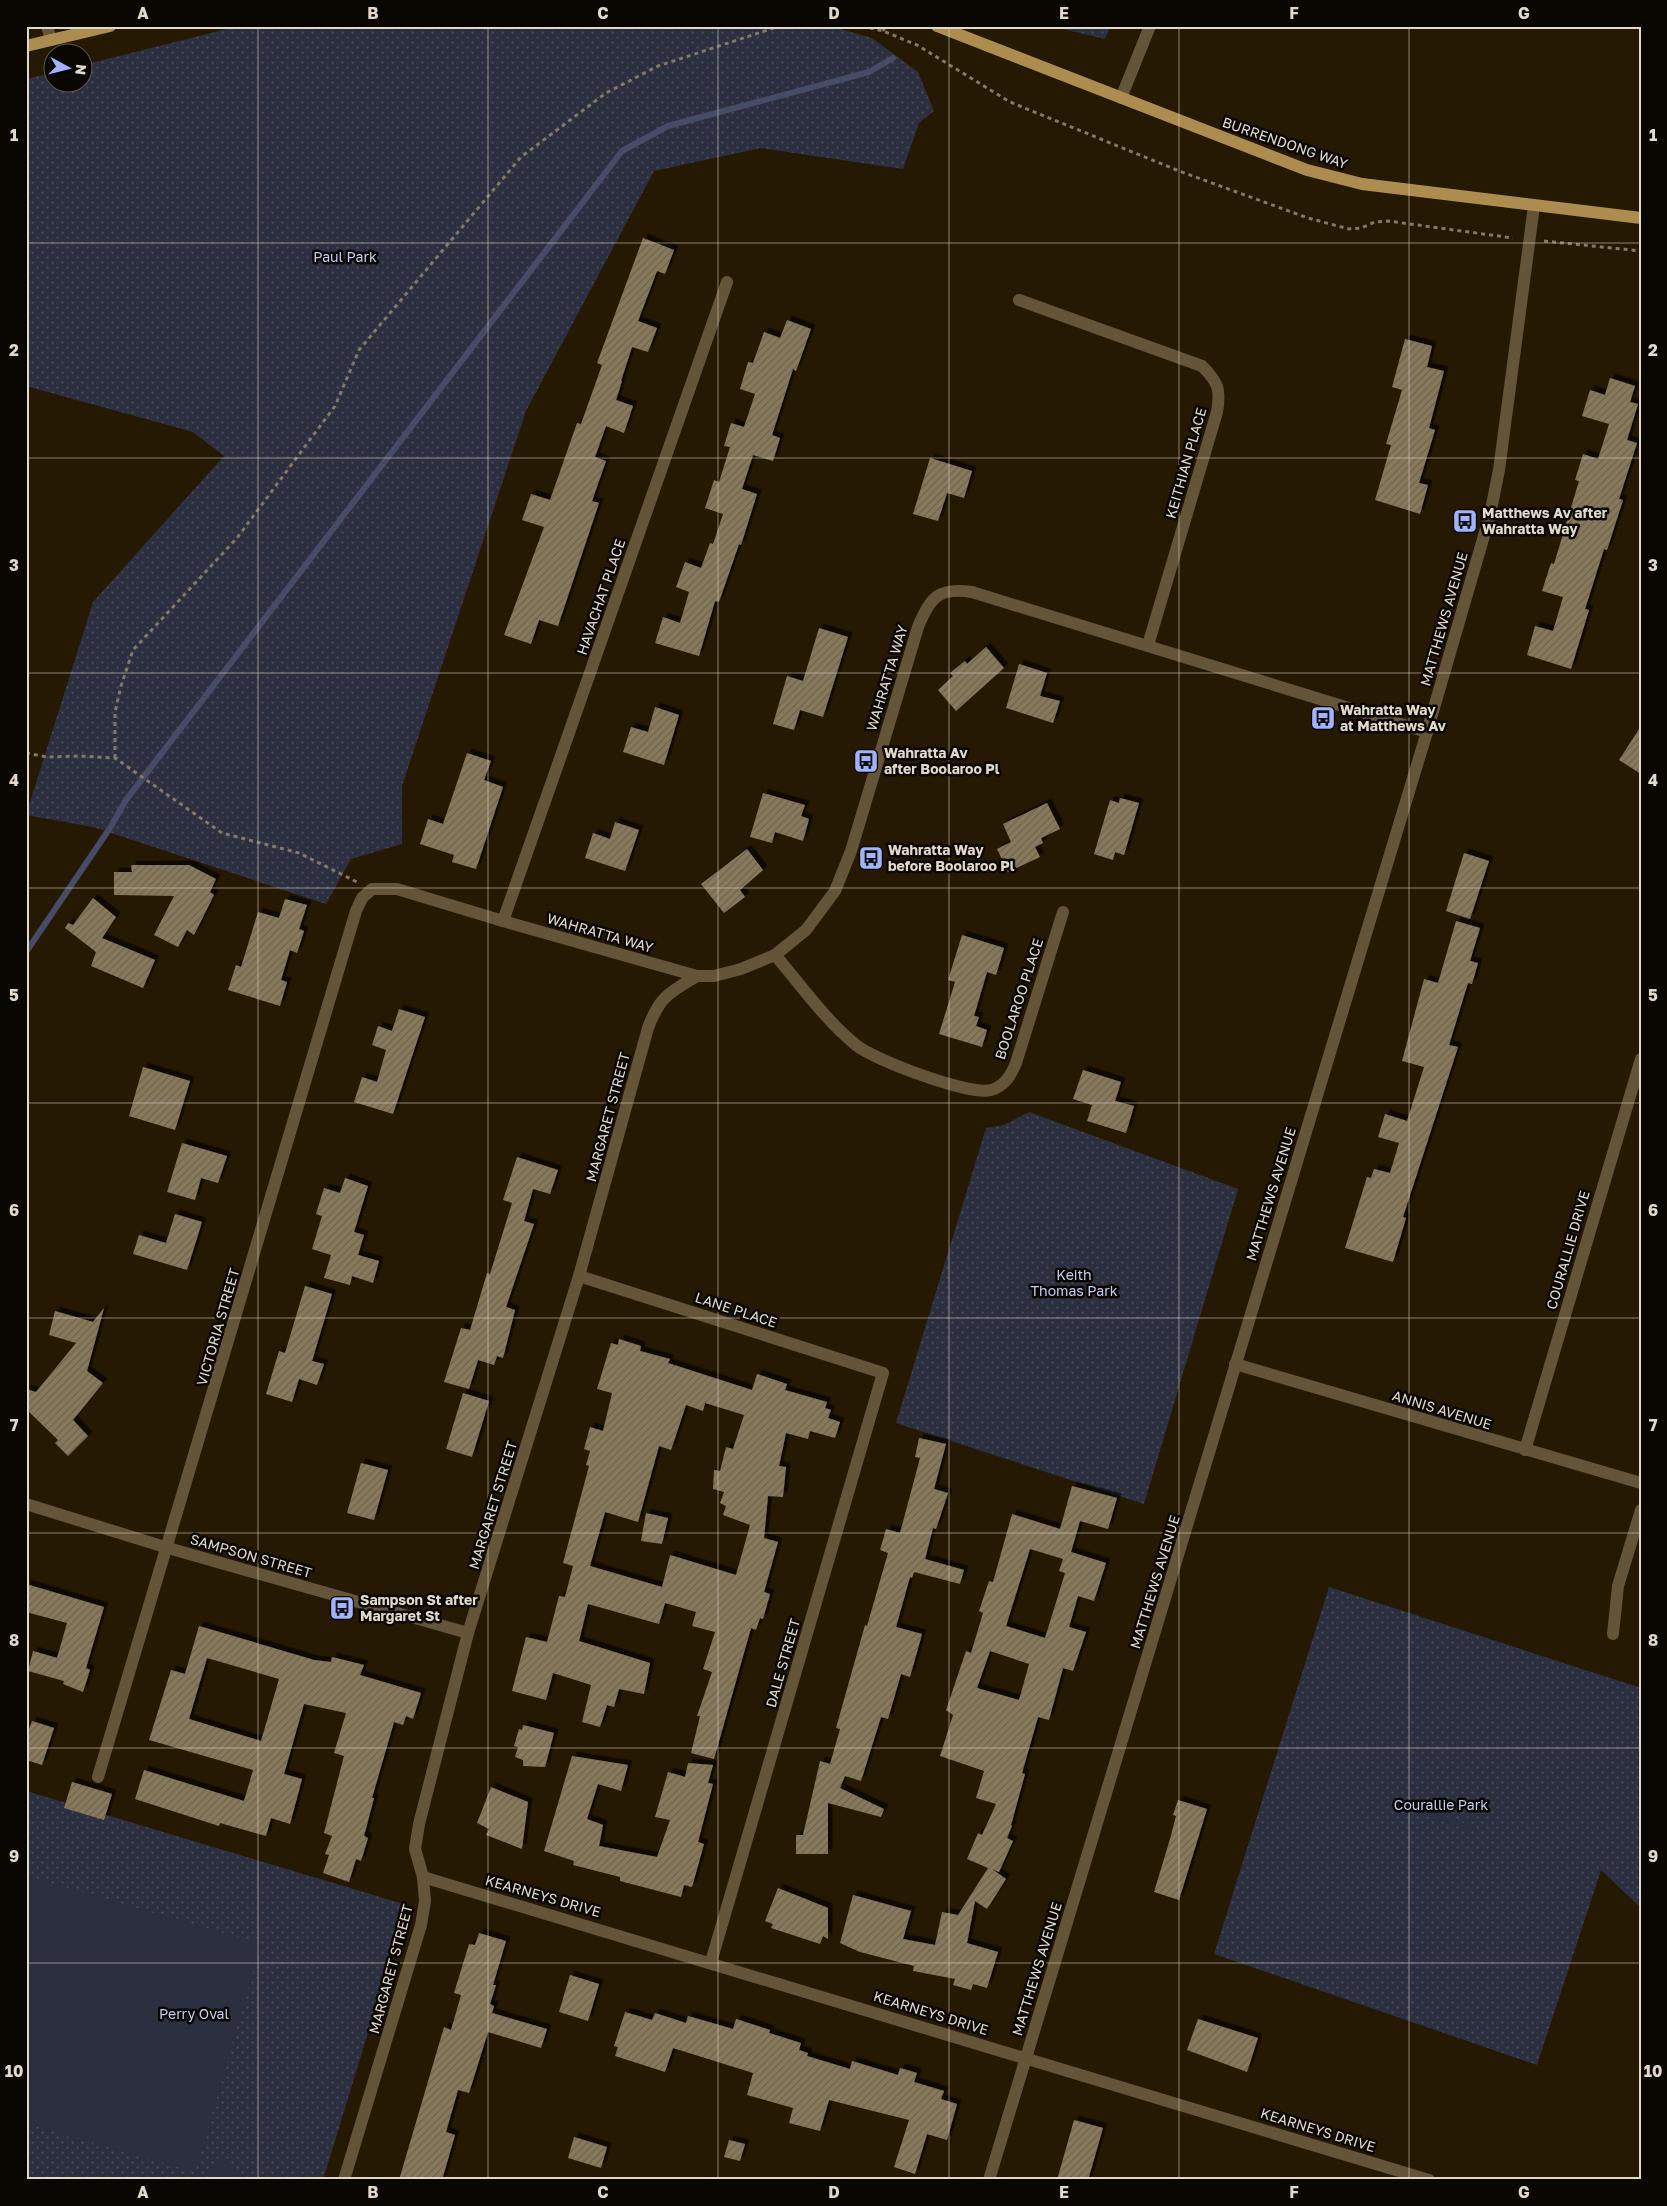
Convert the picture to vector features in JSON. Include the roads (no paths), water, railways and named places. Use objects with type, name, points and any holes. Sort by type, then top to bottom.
[{"type":"main road","points":[[26,46],[110,26]]},
{"type":"main road","name":"BURRENDONG WAY","points":[[936,26],[1307,170],[1362,184],[1641,218]]},
{"type":"street","points":[[47,26],[51,40]]},
{"type":"street","points":[[1121,98],[1150,26]]},
{"type":"street","name":"MATTHEWS AVENUE","points":[[989,2180],[1427,732],[1490,515],[1499,470],[1534,206]]},
{"type":"street","name":"HAVACHAT PLACE","points":[[503,921],[727,282]]},
{"type":"street","name":"KEITHIAN PLACE","points":[[1019,300],[1202,366],[1215,378],[1220,394],[1217,412],[1148,645]]},
{"type":"street","name":"WAHRATTA WAY","points":[[372,889],[397,889],[697,976],[714,976],[741,969],[775,955],[806,930],[835,891],[851,851],[925,608],[938,594],[954,589],[972,592],[1148,645],[1427,732]]},
{"type":"street","name":"VICTORIA STREET","points":[[98,1777],[168,1548],[356,911],[362,898],[372,889]]},
{"type":"street","name":"BOOLAROO PLACE","points":[[775,955],[843,1033],[872,1056],[890,1064],[974,1090],[991,1090],[1010,1077],[1016,1063],[1063,912]]},
{"type":"street","name":"MARGARET STREET","points":[[344,2180],[421,1925],[425,1901],[423,1877],[415,1849],[419,1824],[468,1633],[579,1276],[654,1011],[663,998],[697,976]]},
{"type":"street","name":"COURALLIE DRIVE","points":[[1525,1450],[1641,1059]]},
{"type":"street","name":"LANE PLACE","points":[[579,1276],[883,1373]]},
{"type":"street","name":"ANNIS AVENUE","points":[[1235,1364],[1641,1483]]},
{"type":"street","name":"DALE STREET","points":[[711,1962],[883,1373]]},
{"type":"street","name":"SAMPSON STREET","points":[[26,1504],[168,1548],[468,1633]]},
{"type":"street","points":[[1613,1634],[1618,1586],[1641,1510]]},
{"type":"street","name":"KEARNEYS DRIVE","points":[[423,1877],[711,1962],[1430,2180]]},
{"type":"waterway","points":[[26,952],[110,828],[126,800],[622,151],[668,126],[869,72],[893,58]]},
{"type":"place","name":"Matthews Av after Wahratta Way","points":[[1465,521]]},
{"type":"place","name":"Wahratta Way at Matthews Av","points":[[1323,718]]},
{"type":"place","name":"Wahratta Av after Boolaroo Pl","points":[[866,761]]},
{"type":"place","name":"Wahratta Way before Boolaroo Pl","points":[[871,858]]},
{"type":"place","name":"Sampson St after Margaret St","points":[[342,1608]]},
{"type":"park label","name":"Paul Park","points":[[345,257]]},
{"type":"park label","name":"Keith Thomas Park","points":[[1074,1284]]},
{"type":"park label","name":"Courallie Park","points":[[1441,1805]]},
{"type":"park label","name":"Perry Oval","points":[[194,2014]]}]
